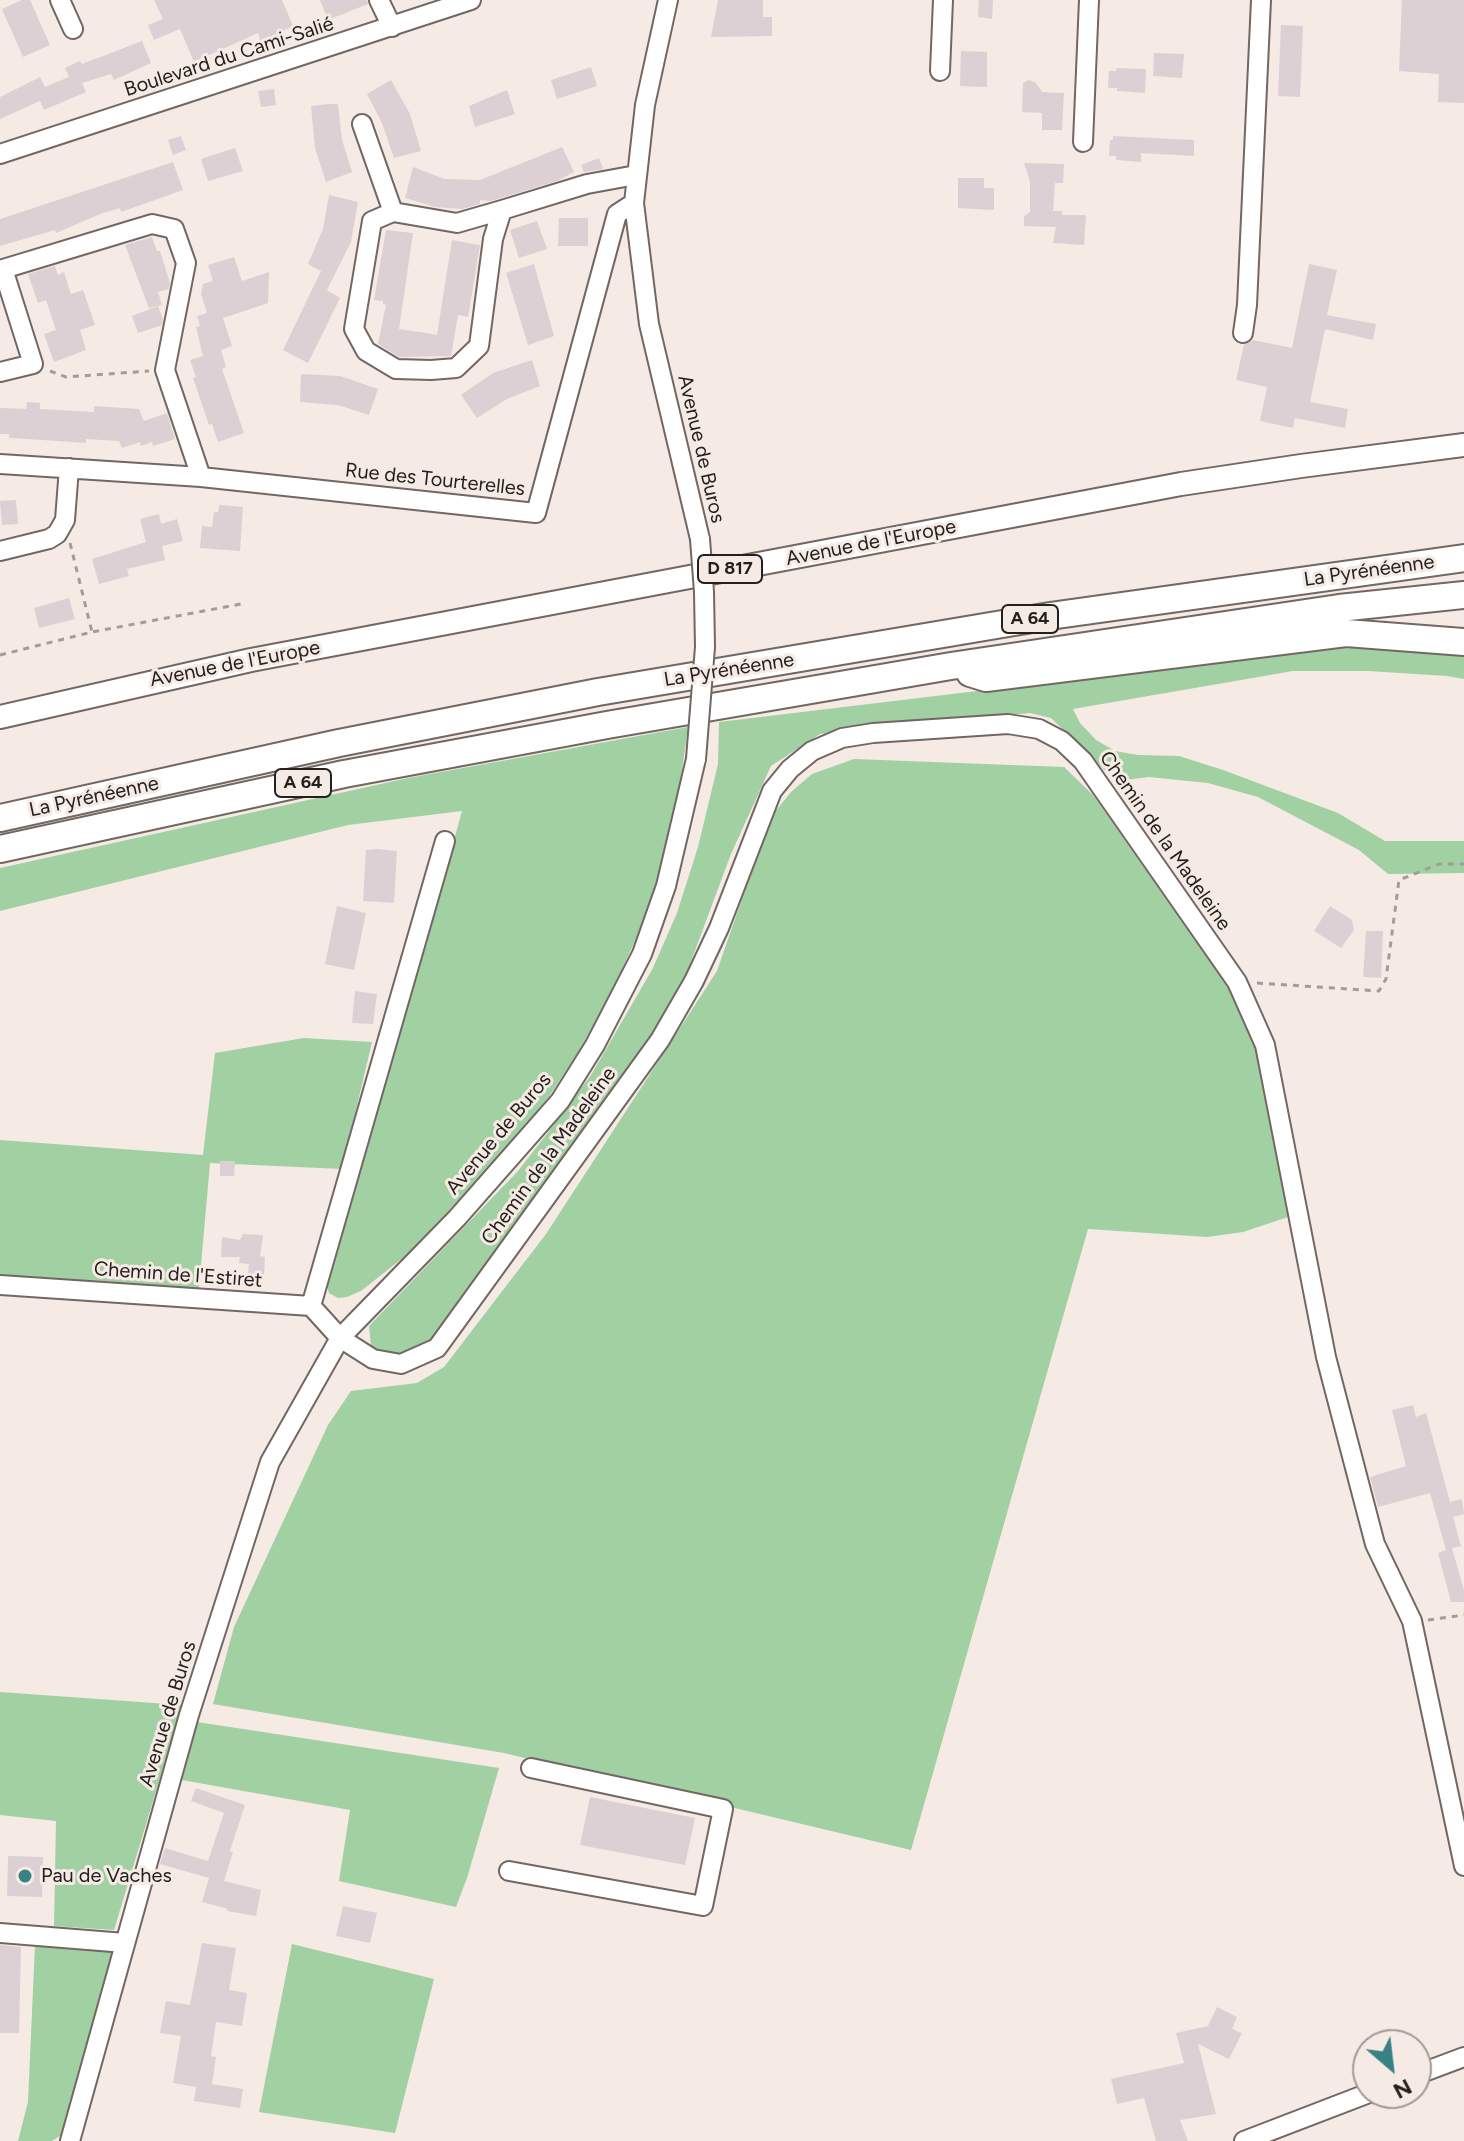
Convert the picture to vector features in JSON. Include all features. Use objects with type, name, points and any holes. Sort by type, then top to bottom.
[{"type":"highway","name":"La Pyrénéenne","points":[[0,818],[339,743],[598,692],[1050,616],[1464,558]]},
{"type":"highway","name":"La Pyrénéenne","points":[[0,849],[359,771],[951,666],[1339,608],[1464,595]]},
{"type":"highway","points":[[951,666],[986,678],[1346,633],[1464,642]]},
{"type":"main road","name":"Avenue de l'Europe","points":[[0,717],[251,660],[1181,484],[1464,445]]},
{"type":"street","points":[[60,0],[73,29]]},
{"type":"street","points":[[379,0],[392,27]]},
{"type":"street","name":"Boulevard du Cami-Salié","points":[[0,154],[471,0]]},
{"type":"street","name":"Avenue de Buros","points":[[70,2141],[189,1715],[270,1462],[340,1338],[457,1218],[560,1101],[595,1045],[642,954],[666,886],[696,759],[705,647],[700,539],[649,324],[634,203],[645,105],[668,0]]},
{"type":"street","points":[[940,71],[943,0]]},
{"type":"street","points":[[1083,142],[1089,0]]},
{"type":"street","points":[[1243,333],[1247,305],[1261,0]]},
{"type":"street","points":[[362,124],[393,212]]},
{"type":"street","points":[[502,210],[493,239],[479,346],[456,368],[396,369],[366,351],[354,329],[372,221],[393,212],[457,223],[587,184],[636,175]]},
{"type":"street","name":"Rue des Tourterelles","points":[[0,464],[201,477],[536,513],[617,214],[634,203]]},
{"type":"street","points":[[474,218],[493,239]]},
{"type":"street","points":[[0,372],[33,364],[9,322],[1,269],[152,224],[174,229],[186,263],[165,370],[201,477]]},
{"type":"street","points":[[0,551],[49,539],[57,534],[65,520],[69,468]]},
{"type":"street","name":"Chemin de la Madeleine","points":[[340,1338],[373,1359],[401,1364],[437,1348],[660,1040],[694,981],[719,928],[772,791],[790,769],[812,751],[842,738],[873,733],[1008,724],[1039,729],[1062,741],[1083,761],[1237,982],[1265,1045],[1326,1357],[1375,1544],[1412,1621],[1464,1866]]},
{"type":"street","points":[[340,1338],[311,1306],[445,841]]},
{"type":"street","name":"Chemin de l'Estiret","points":[[0,1285],[311,1306]]},
{"type":"street","points":[[509,1871],[703,1906],[723,1809],[531,1768]]},
{"type":"street","points":[[0,1933],[125,1943]]},
{"type":"street","points":[[1432,2069],[1464,2057]]},
{"type":"street","points":[[1244,2141],[1352,2100]]},
{"type":"path","points":[[33,364],[66,377],[165,370]]},
{"type":"path","points":[[57,534],[72,544],[92,632]]},
{"type":"path","points":[[0,655],[92,632],[241,604]]},
{"type":"path","points":[[1237,982],[1379,991],[1386,979],[1399,880],[1439,864],[1464,864]]},
{"type":"path","points":[[1412,1621],[1464,1615]]},
{"type":"green space","points":[[1352,646],[1464,651],[1464,679],[1368,671],[1293,671],[1073,709],[1080,723],[1096,740],[1115,751],[1179,756],[1223,770],[1338,813],[1385,841],[1464,841],[1464,873],[1388,874],[1359,850],[1258,797],[1208,783],[1149,777],[1116,781],[1051,718],[1030,713],[820,734],[771,766],[731,854],[684,980],[654,1034],[440,1331],[430,1344],[396,1356],[380,1353],[371,1345],[369,1326],[518,1171],[591,1075],[653,968],[677,913],[698,847],[718,764],[719,722]]},
{"type":"green space","points":[[688,727],[676,814],[648,912],[610,996],[580,1049],[550,1095],[506,1151],[404,1257],[361,1291],[347,1297],[338,1298],[329,1293],[325,1280],[397,1044],[462,811],[348,825],[0,911],[0,868],[408,778]]},
{"type":"green space","points":[[854,759],[1064,767],[1093,795],[1232,993],[1249,1026],[1263,1060],[1294,1215],[1243,1232],[1207,1237],[1088,1229],[911,1850],[504,1753],[213,1704],[234,1627],[328,1425],[351,1391],[417,1383],[444,1367],[546,1234],[717,971],[770,818],[791,792],[812,774]]},
{"type":"green space","points":[[304,1038],[372,1042],[342,1169],[210,1163],[199,1288],[0,1277],[0,1140],[203,1155],[215,1053]]},
{"type":"green space","points":[[0,1692],[182,1705],[114,1930],[54,1926],[56,1821],[0,1815]]},
{"type":"green space","points":[[197,1722],[499,1768],[456,1907],[339,1881],[350,1810],[182,1780]]},
{"type":"green space","points":[[292,1944],[434,1979],[395,2133],[259,2112]]},
{"type":"green space","points":[[35,1945],[113,1950],[63,2134],[52,2141],[18,2141],[28,2102]]},
{"type":"building","points":[[22,0],[30,0],[50,45],[23,57],[2,9]]},
{"type":"building","points":[[154,0],[282,0],[293,26],[261,42],[258,33],[194,62],[180,29],[154,40],[148,25],[163,19]]},
{"type":"building","points":[[320,0],[367,0],[368,4],[328,20]]},
{"type":"building","points":[[718,0],[763,0],[763,17],[772,17],[772,36],[711,37]]},
{"type":"building","points":[[979,0],[993,0],[992,19],[978,17]]},
{"type":"building","points":[[1402,0],[1464,0],[1464,103],[1438,102],[1439,74],[1399,71]]},
{"type":"building","points":[[1281,25],[1303,26],[1300,97],[1278,96]]},
{"type":"building","points":[[142,41],[151,63],[114,80],[111,74],[82,83],[86,92],[44,110],[40,101],[0,119],[0,97],[40,77],[45,87],[69,77],[65,68]]},
{"type":"building","points":[[961,51],[987,52],[987,87],[960,86]]},
{"type":"building","points":[[1154,53],[1184,54],[1182,78],[1153,76]]},
{"type":"building","points":[[591,67],[597,86],[557,99],[551,80]]},
{"type":"building","points":[[1117,68],[1146,69],[1145,93],[1108,88],[1109,71],[1116,71]]},
{"type":"building","points":[[391,80],[410,114],[421,151],[394,158],[382,123],[367,94]]},
{"type":"building","points":[[1029,80],[1036,83],[1042,92],[1064,93],[1062,130],[1042,130],[1042,113],[1022,112],[1023,83]]},
{"type":"building","points":[[274,89],[276,105],[261,107],[258,91]]},
{"type":"building","points":[[507,90],[515,114],[475,127],[469,106]]},
{"type":"building","points":[[338,104],[342,140],[352,172],[326,182],[315,148],[311,106]]},
{"type":"building","points":[[181,136],[186,150],[173,155],[168,140]]},
{"type":"building","points":[[1113,136],[1194,140],[1194,156],[1141,153],[1141,162],[1116,160],[1116,156],[1109,156]]},
{"type":"building","points":[[562,147],[574,172],[557,181],[491,201],[480,200],[480,204],[462,209],[435,207],[405,198],[413,167],[445,179],[480,180]]},
{"type":"building","points":[[235,148],[243,171],[208,181],[201,159]]},
{"type":"building","points":[[599,158],[603,169],[584,172],[581,165]]},
{"type":"building","points":[[173,162],[183,190],[121,212],[120,208],[100,214],[56,233],[55,230],[0,246],[0,219]]},
{"type":"building","points":[[1024,163],[1064,164],[1063,183],[1055,183],[1053,211],[1062,211],[1062,215],[1086,215],[1084,245],[1053,243],[1056,227],[1024,226],[1024,216],[1030,212],[1030,181]]},
{"type":"building","points":[[958,178],[984,178],[984,188],[994,188],[994,210],[958,208]]},
{"type":"building","points":[[329,195],[358,202],[351,242],[327,290],[340,298],[308,363],[283,350],[321,271],[308,264],[323,229]]},
{"type":"building","points":[[559,218],[588,218],[588,246],[558,246]]},
{"type":"building","points":[[537,221],[547,249],[519,258],[510,230]]},
{"type":"building","points":[[386,230],[413,233],[399,329],[437,335],[452,240],[480,245],[468,317],[458,315],[451,356],[399,357],[378,344],[386,305],[383,301],[374,300]]},
{"type":"building","points":[[152,237],[170,283],[169,289],[158,292],[162,305],[149,308],[125,245]]},
{"type":"building","points":[[234,257],[242,281],[269,272],[268,303],[223,318],[232,346],[221,350],[226,367],[222,369],[244,433],[218,442],[212,424],[209,425],[190,360],[203,356],[196,327],[200,326],[197,316],[207,313],[201,294],[203,284],[213,281],[208,265]]},
{"type":"building","points":[[534,264],[554,336],[528,345],[506,273]]},
{"type":"building","points":[[1309,264],[1337,270],[1327,315],[1376,324],[1373,340],[1325,329],[1310,402],[1348,409],[1345,428],[1295,418],[1293,428],[1260,421],[1267,387],[1236,380],[1244,345],[1253,340],[1292,348]]},
{"type":"building","points":[[55,266],[58,275],[64,272],[71,294],[83,290],[95,325],[80,330],[86,350],[54,362],[44,334],[56,330],[46,300],[38,303],[28,274]]},
{"type":"building","points":[[158,306],[162,325],[138,333],[132,316]]},
{"type":"building","points":[[532,360],[540,386],[507,399],[477,418],[461,395],[493,373]]},
{"type":"building","points":[[301,374],[340,376],[378,389],[369,415],[338,405],[300,402]]},
{"type":"building","points":[[27,402],[40,403],[40,409],[94,412],[94,406],[139,409],[144,421],[167,413],[175,439],[153,446],[152,442],[141,446],[140,442],[122,448],[119,441],[86,439],[86,443],[9,438],[9,434],[0,434],[0,408],[26,409]]},
{"type":"building","points":[[16,500],[18,524],[2,525],[0,501]]},
{"type":"building","points":[[219,505],[243,507],[240,551],[200,548],[202,526],[212,527],[214,512],[218,512]]},
{"type":"building","points":[[159,514],[161,524],[177,519],[183,541],[162,546],[165,560],[127,569],[129,576],[99,584],[92,559],[146,542],[140,519]]},
{"type":"building","points":[[69,598],[75,619],[39,628],[34,608]]},
{"type":"building","points":[[366,850],[397,851],[394,903],[363,901]]},
{"type":"building","points":[[337,906],[366,913],[354,970],[325,964]]},
{"type":"building","points":[[1330,906],[1352,920],[1354,930],[1341,948],[1314,931]]},
{"type":"building","points":[[1366,931],[1383,931],[1381,978],[1363,977]]},
{"type":"building","points":[[355,991],[377,994],[373,1024],[352,1023]]},
{"type":"building","points":[[220,1161],[235,1161],[234,1176],[220,1176]]},
{"type":"building","points":[[243,1234],[263,1235],[260,1256],[265,1257],[264,1275],[248,1273],[249,1264],[239,1263],[240,1257],[221,1257],[222,1237],[240,1240]]},
{"type":"building","points":[[1413,1405],[1416,1417],[1426,1413],[1450,1502],[1462,1499],[1464,1514],[1453,1517],[1461,1546],[1446,1550],[1430,1493],[1378,1507],[1370,1477],[1406,1466],[1392,1410]]},
{"type":"building","points":[[1452,1548],[1464,1590],[1464,1602],[1451,1602],[1438,1553]]},
{"type":"building","points":[[196,1788],[245,1805],[224,1881],[261,1890],[256,1916],[227,1911],[202,1902],[209,1878],[160,1864],[165,1848],[208,1861],[224,1813],[191,1801]]},
{"type":"building","points":[[590,1797],[695,1818],[685,1865],[580,1845]]},
{"type":"building","name":"Pau de Vaches","points":[[8,1856],[43,1857],[42,1897],[7,1896]]},
{"type":"building","points":[[343,1906],[377,1913],[370,1943],[336,1936]]},
{"type":"building","points":[[202,1943],[236,1948],[229,1990],[247,1993],[242,2026],[216,2022],[211,2056],[216,2057],[212,2084],[243,2089],[240,2108],[194,2101],[196,2087],[173,2083],[181,2036],[160,2033],[166,2001],[190,2005]]},
{"type":"building","points":[[0,1945],[21,1947],[19,2033],[0,2033]]},
{"type":"building","points":[[1217,2007],[1237,2017],[1232,2029],[1242,2033],[1229,2059],[1198,2044],[1216,2114],[1180,2120],[1188,2141],[1156,2141],[1144,2098],[1117,2104],[1111,2079],[1184,2063],[1176,2033],[1208,2026]]},
{"type":"place","name":"Pau de Vaches","points":[[25,1876]]}]
